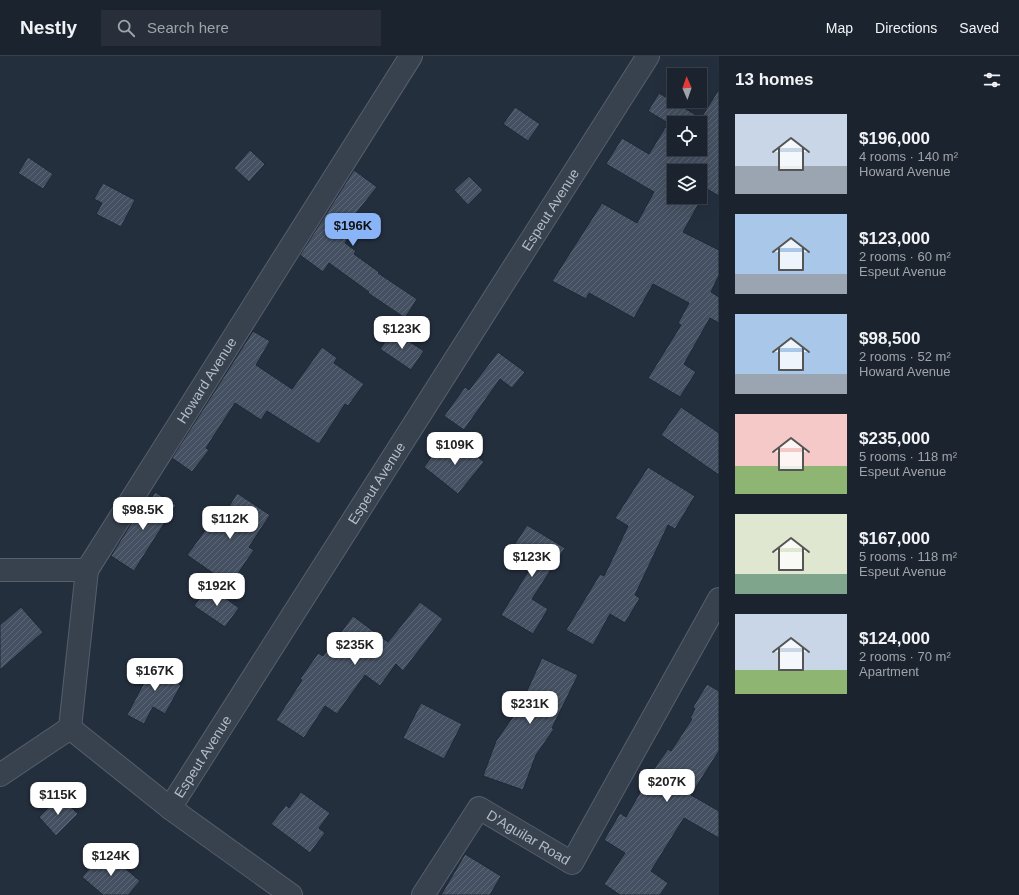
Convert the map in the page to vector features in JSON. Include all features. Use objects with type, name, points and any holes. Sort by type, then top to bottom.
[{"type":"street","name":"Howard Avenue","points":[[70,728],[88,570],[411,56]]},
{"type":"street","name":"Espeut Avenue","points":[[170,808],[648,56]]},
{"type":"street","points":[[0,570],[88,570]]},
{"type":"street","name":"D'Aguilar Road","points":[[423,895],[479,808],[572,864],[719,599]]},
{"type":"street","points":[[0,775],[70,728],[170,808],[291,895]]},
{"type":"building","points":[[719,89],[719,196],[707,189],[707,164],[667,164],[667,204],[699,204],[683,232],[719,250],[719,275],[711,292],[719,297],[719,323],[710,318],[684,364],[696,372],[680,397],[648,378],[681,325],[678,323],[689,303],[653,284],[634,318],[589,293],[586,299],[552,281],[602,203],[637,223],[654,192],[606,164],[622,138],[649,154],[667,125],[667,156],[707,156],[707,116],[702,116]]},
{"type":"building","points":[[659,93],[667,98],[667,108],[684,108],[698,116],[667,116],[667,122],[648,111]]},
{"type":"building","points":[[515,107],[540,124],[528,141],[503,124]]},
{"type":"building","points":[[250,150],[265,164],[249,182],[234,168]]},
{"type":"building","points":[[28,157],[53,174],[43,189],[18,173]]},
{"type":"building","points":[[354,170],[377,187],[346,226],[353,231],[345,243],[356,251],[354,254],[379,272],[378,273],[417,299],[405,318],[368,293],[369,292],[329,263],[323,272],[300,255]]},
{"type":"building","points":[[469,176],[483,190],[468,205],[454,190]]},
{"type":"building","points":[[103,183],[135,200],[121,227],[96,214],[102,203],[94,199]]},
{"type":"building","points":[[253,331],[270,341],[256,365],[292,389],[322,347],[337,358],[334,363],[364,384],[348,406],[345,404],[319,444],[267,411],[261,420],[235,403],[206,448],[209,450],[192,472],[172,458]]},
{"type":"building","points":[[393,331],[424,351],[411,370],[380,349]]},
{"type":"building","points":[[498,352],[525,372],[512,388],[500,379],[464,430],[444,416],[465,387],[469,390]]},
{"type":"building","points":[[681,407],[719,433],[719,475],[661,435]]},
{"type":"building","points":[[455,438],[484,462],[458,494],[424,467],[433,455],[440,457]]},
{"type":"building","points":[[648,467],[695,496],[675,529],[668,525],[635,595],[640,598],[625,623],[610,614],[593,645],[566,630],[600,574],[604,576],[628,526],[615,518]]},
{"type":"building","points":[[155,492],[176,505],[134,571],[111,556],[147,498],[150,500]]},
{"type":"building","points":[[237,493],[270,515],[249,547],[254,550],[230,585],[187,555],[212,521],[218,525]]},
{"type":"building","points":[[527,525],[565,548],[532,599],[548,609],[533,634],[501,615],[531,567],[509,553]]},
{"type":"building","points":[[209,586],[239,608],[225,627],[194,606]]},
{"type":"building","points":[[420,602],[443,619],[403,671],[396,664],[380,686],[365,675],[337,714],[325,706],[304,738],[276,720],[302,680],[300,679],[318,653],[323,656],[353,616],[388,642]]},
{"type":"building","points":[[21,607],[43,632],[0,670],[0,625]]},
{"type":"building","points":[[157,658],[175,667],[169,678],[181,685],[165,714],[153,707],[144,724],[127,715]]},
{"type":"building","points":[[542,658],[578,675],[552,728],[554,729],[536,755],[523,790],[483,776],[496,741],[519,708]]},
{"type":"building","points":[[707,684],[719,691],[719,751],[691,795],[719,811],[719,838],[684,818],[651,871],[668,883],[660,895],[620,895],[604,884],[625,853],[604,840],[620,813],[626,817],[651,773],[668,749],[671,751],[692,719],[690,718],[695,709],[693,707]]},
{"type":"building","points":[[421,703],[462,724],[444,759],[403,738]]},
{"type":"building","points":[[301,792],[330,813],[319,828],[325,833],[310,853],[271,824],[286,805],[289,808]]},
{"type":"building","points":[[60,796],[78,814],[56,836],[39,817]]},
{"type":"building","points":[[105,851],[140,881],[128,895],[103,895],[82,877]]},
{"type":"building","points":[[465,854],[501,876],[490,895],[441,895]]}]
